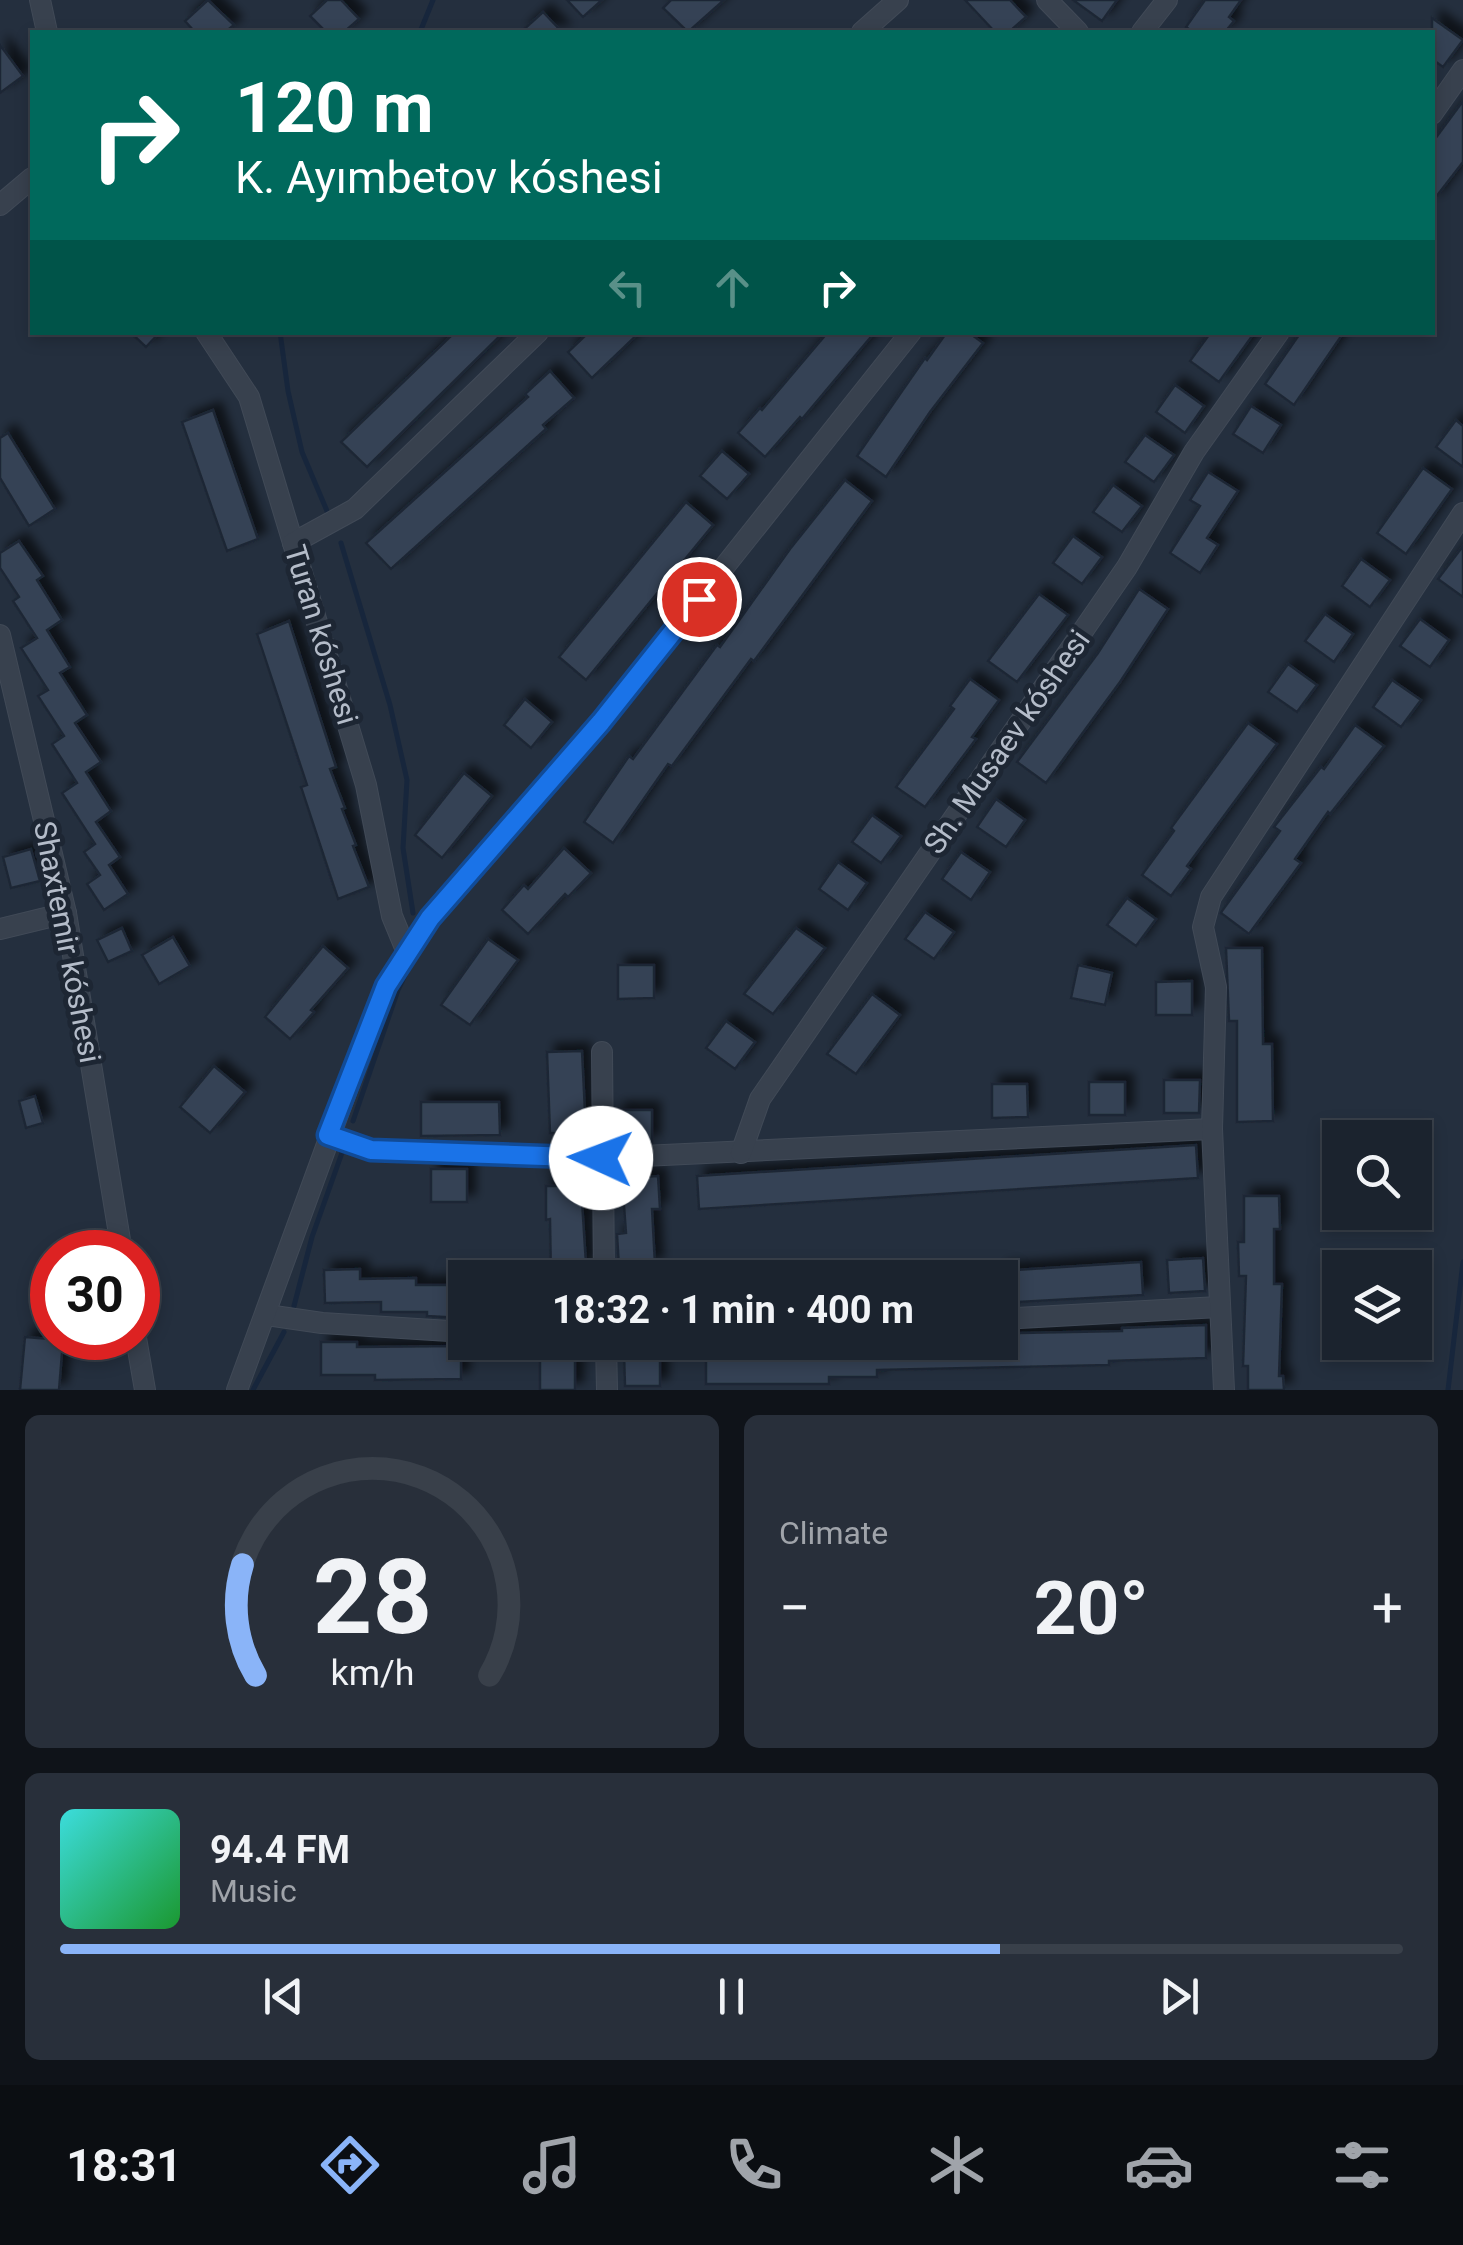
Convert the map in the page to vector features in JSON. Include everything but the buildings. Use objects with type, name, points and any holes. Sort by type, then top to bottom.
[{"type":"street","points":[[40,0],[47,30]]},
{"type":"street","points":[[864,30],[898,0]]},
{"type":"street","points":[[1048,0],[1076,30]]},
{"type":"street","points":[[1144,30],[1166,0]]},
{"type":"street","points":[[1435,110],[1463,70]]},
{"type":"street","points":[[0,205],[30,180]]},
{"type":"street","name":"Turan kóshesi","points":[[208,335],[249,396],[366,785],[392,916],[406,950]]},
{"type":"street","points":[[293,543],[355,509],[535,335]]},
{"type":"street","points":[[237,1390],[328,1135],[386,986],[406,950],[601,722],[910,335]]},
{"type":"street","name":"Sh. Musaev kóshesi","points":[[740,1153],[760,1099],[1127,567],[1194,452],[1277,335]]},
{"type":"street","points":[[1224,1390],[1212,1130],[1216,988],[1203,927],[1211,897],[1463,513]]},
{"type":"street","name":"Shaxtemir kóshesi","points":[[0,635],[66,913],[118,1230]]},
{"type":"street","points":[[0,929],[66,913]]},
{"type":"street","points":[[602,1052],[604,1260]]},
{"type":"street","points":[[328,1135],[371,1150],[601,1158],[1212,1130]]},
{"type":"street","points":[[1018,1318],[1219,1308]]},
{"type":"street","points":[[266,1315],[322,1323],[448,1331]]},
{"type":"street","points":[[140,1360],[145,1390]]},
{"type":"street","points":[[606,1360],[607,1390]]},
{"type":"waterway","points":[[421,30],[433,0]]},
{"type":"waterway","points":[[280,335],[302,452],[327,511]]},
{"type":"waterway","points":[[341,543],[390,705],[407,780],[403,848],[413,913]]},
{"type":"waterway","points":[[353,1121],[410,965]]},
{"type":"waterway","points":[[294,1306],[312,1237],[343,1150]]},
{"type":"waterway","points":[[1448,1390],[1463,1262]]},
{"type":"waterway","points":[[253,1390],[284,1332]]},
{"type":"route","points":[[601,1158],[371,1150],[328,1135],[386,986],[406,950],[601,722],[699,599]]}]
